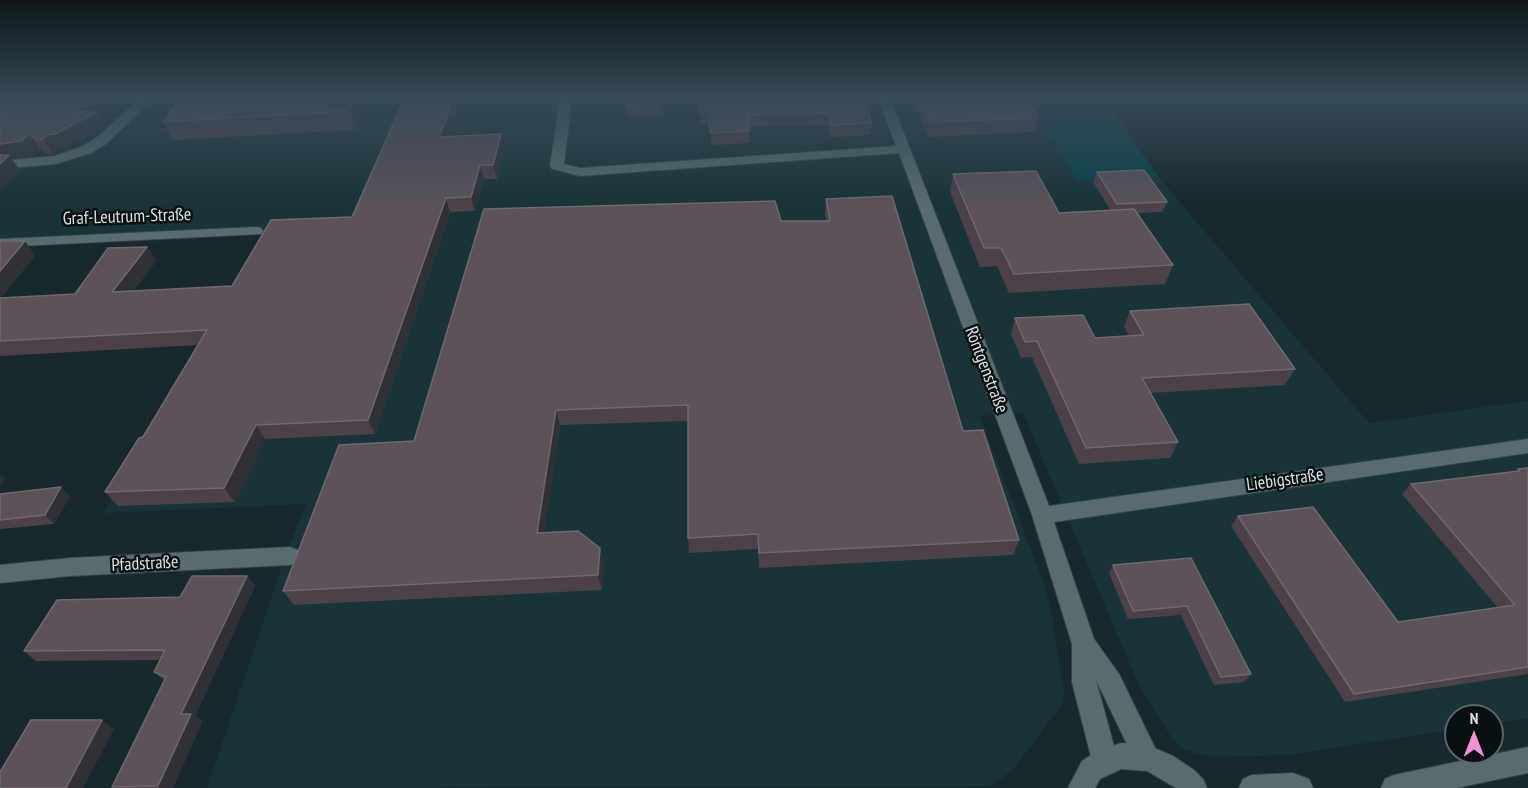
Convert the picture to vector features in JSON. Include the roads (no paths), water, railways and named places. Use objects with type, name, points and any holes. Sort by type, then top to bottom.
[{"type":"street","points":[[0,165],[56,160],[86,150],[109,134]]},
{"type":"street","points":[[561,134],[557,165],[580,172],[902,149]]},
{"type":"street","name":"Röntgenstraße","points":[[897,134],[1042,515],[1084,644],[1111,682],[1147,758]]},
{"type":"street","name":"Graf-Leutrum-Straße","points":[[0,243],[256,231]]},
{"type":"street","name":"Liebigstraße","points":[[1042,515],[1528,446]]},
{"type":"street","name":"Pfadstraße","points":[[0,574],[70,567],[290,556]]},
{"type":"street","name":"Röntgenstraße","points":[[1084,644],[1084,682],[1105,760]]},
{"type":"street","points":[[1081,788],[1091,770],[1105,760],[1121,756],[1147,758],[1164,765],[1194,788]]},
{"type":"street","points":[[1394,788],[1528,760]]},
{"type":"street","points":[[1252,788],[1300,788]]}]
